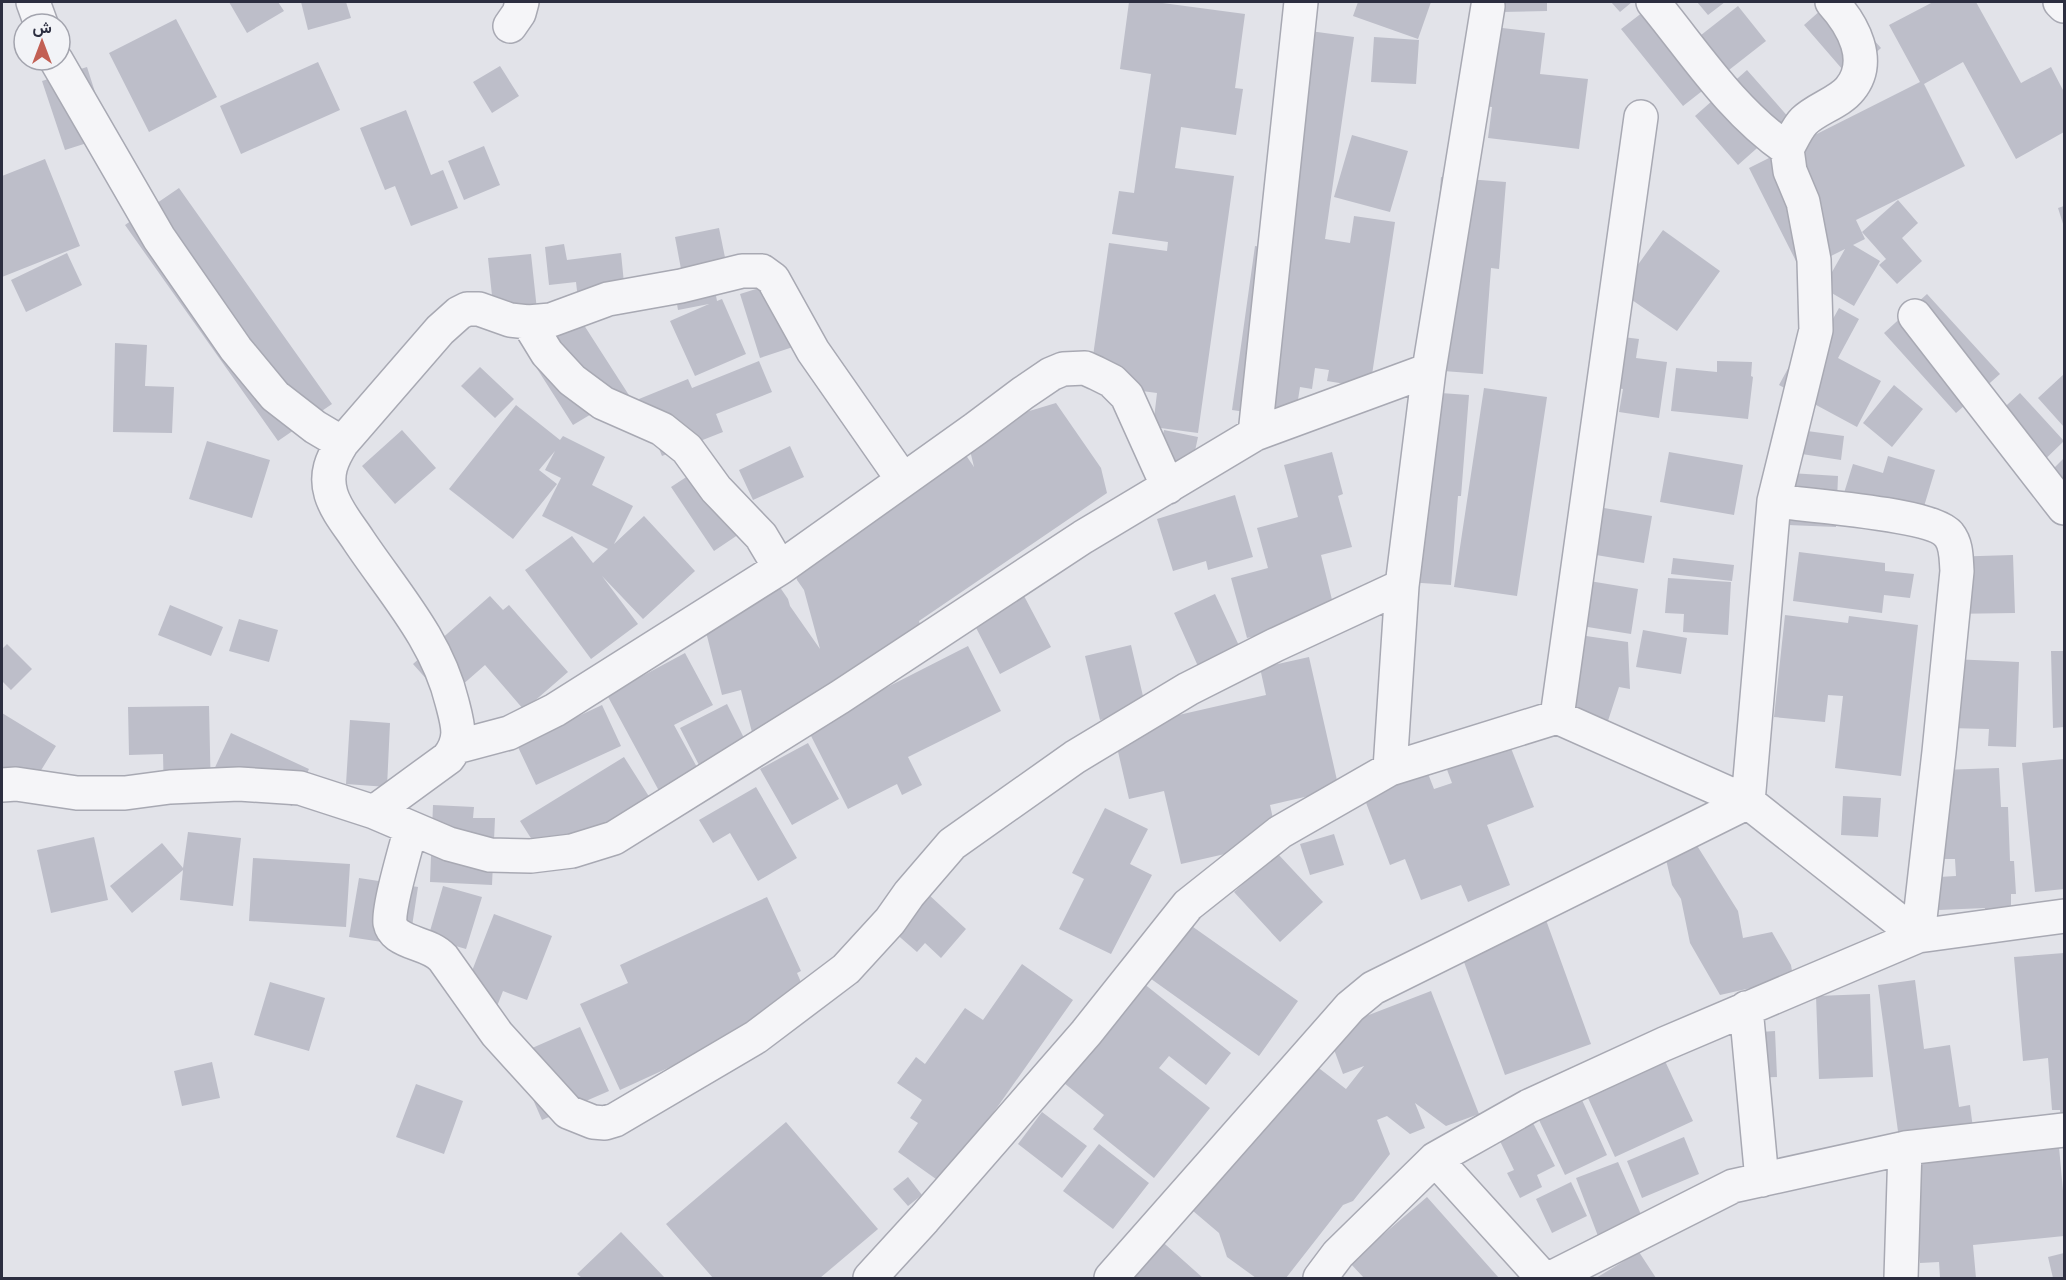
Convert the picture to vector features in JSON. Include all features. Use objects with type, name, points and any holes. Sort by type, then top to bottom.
[{"type":"street","points":[[1255,434],[1301,2]]},
{"type":"street","points":[[1653,2],[1727,96],[1764,133],[1786,149]]},
{"type":"street","points":[[1748,802],[1774,501],[1816,330],[1814,260],[1803,202],[1790,171],[1786,149],[1803,121],[1850,90],[1861,69],[1861,50],[1844,15],[1832,2]]},
{"type":"street","points":[[2060,2],[2064,6]]},
{"type":"street","points":[[1390,770],[1402,586],[1429,370],[1488,6]]},
{"type":"street","points":[[63,72],[159,238],[236,349],[275,396],[315,427],[342,442]]},
{"type":"street","points":[[1557,717],[1641,117]]},
{"type":"street","points":[[374,812],[448,758],[456,747],[458,733],[455,712],[440,664],[423,631],[339,510],[331,495],[328,473],[342,442],[440,330],[459,313],[472,308],[510,320],[528,322],[551,320],[608,299],[693,284],[742,271],[762,271],[772,279],[813,351],[903,480]]},
{"type":"street","points":[[1915,316],[2064,508]]},
{"type":"street","points":[[528,322],[547,353],[572,380],[603,403],[662,429],[687,449],[716,489],[761,536],[780,568]]},
{"type":"street","points":[[456,747],[509,733],[555,710],[780,568],[1041,380],[1063,369],[1085,368],[1112,381],[1127,396],[1168,487]]},
{"type":"street","points":[[2,785],[16,784],[77,793],[125,793],[170,787],[249,784],[300,788],[374,812],[449,844],[490,855],[531,856],[572,852],[614,838],[840,697],[1083,537],[1255,434],[1429,370]]},
{"type":"street","points":[[1774,501],[1906,518],[1934,525],[1948,534],[1955,547],[1956,582],[1918,936]]},
{"type":"street","points":[[411,828],[392,904],[390,923],[392,929],[400,937],[433,950],[443,958],[497,1034],[568,1112],[585,1121],[605,1123],[650,1101],[756,1037],[846,969],[890,921],[909,894],[952,844],[1076,757],[1188,689],[1275,645],[1402,586]]},
{"type":"street","points":[[870,1278],[1086,1033],[1188,905],[1280,832],[1390,770],[1557,717],[1748,802],[1918,936]]},
{"type":"street","points":[[1112,1278],[1350,1007],[1373,988],[1748,802]]},
{"type":"street","points":[[1320,1278],[1338,1254],[1436,1159],[1530,1106],[1746,1008],[1918,936],[2064,916]]},
{"type":"street","points":[[1746,1008],[1762,1179]]},
{"type":"street","points":[[1551,1278],[1733,1186],[1905,1148],[2064,1130]]},
{"type":"street","points":[[1901,1278],[1905,1148]]},
{"type":"street","points":[[1436,1159],[1543,1278]]},
{"type":"building","points":[[229,2],[278,2],[284,11],[247,33]]},
{"type":"building","points":[[301,2],[346,2],[351,18],[308,30]]},
{"type":"building","points":[[1129,2],[1155,2],[1245,14],[1235,88],[1243,89],[1236,135],[1181,127],[1175,168],[1234,176],[1198,433],[1153,427],[1157,393],[1089,384],[1109,243],[1167,251],[1168,242],[1112,234],[1119,191],[1134,193],[1151,74],[1120,69]]},
{"type":"building","points":[[1358,2],[1431,2],[1418,39],[1353,16]]},
{"type":"building","points":[[1501,2],[1547,2],[1547,11],[1501,12]]},
{"type":"building","points":[[1611,2],[1632,2],[1620,12]]},
{"type":"building","points":[[1656,2],[1696,39],[1738,6],[1766,41],[1683,106],[1621,29]]},
{"type":"building","points":[[1697,2],[1725,2],[1708,15]]},
{"type":"building","points":[[1830,2],[1840,2],[1881,48],[1849,77],[1804,25]]},
{"type":"building","points":[[1933,2],[1976,2],[2021,83],[2051,67],[2064,92],[2064,132],[2016,159],[1963,62],[1924,84],[1965,166],[1856,220],[1865,239],[1853,245],[1880,261],[1854,306],[1823,288],[1845,249],[1801,271],[1749,168],[1920,82],[1889,25]]},
{"type":"building","points":[[176,19],[217,97],[149,132],[109,53]]},
{"type":"building","points":[[1468,24],[1545,33],[1540,74],[1588,79],[1579,149],[1488,138],[1492,107],[1459,104]]},
{"type":"building","points":[[1288,28],[1354,37],[1325,239],[1350,243],[1354,216],[1395,222],[1370,388],[1327,381],[1329,370],[1315,368],[1312,389],[1300,387],[1295,419],[1232,410],[1255,246],[1262,247]]},
{"type":"building","points":[[1374,37],[1419,40],[1416,84],[1371,82]]},
{"type":"building","points":[[318,62],[340,110],[241,154],[220,106]]},
{"type":"building","points":[[500,66],[519,96],[492,113],[473,82]]},
{"type":"building","points":[[87,67],[109,136],[65,150],[42,81]]},
{"type":"building","points":[[1747,70],[1790,119],[1738,165],[1695,116]]},
{"type":"building","points":[[406,110],[431,175],[443,170],[458,208],[411,226],[395,186],[385,190],[360,128]]},
{"type":"building","points":[[1352,135],[1408,151],[1390,212],[1334,197]]},
{"type":"building","points":[[484,146],[500,185],[464,200],[448,161]]},
{"type":"building","points":[[45,159],[80,246],[2,277],[2,176]]},
{"type":"building","points":[[1441,177],[1506,182],[1499,269],[1491,268],[1483,374],[1417,369],[1429,327]]},
{"type":"building","points":[[179,188],[332,404],[278,441],[125,225]]},
{"type":"building","points":[[1898,200],[1918,223],[1902,238],[1922,261],[1897,284],[1879,265],[1886,259],[1862,232]]},
{"type":"building","points":[[2064,206],[2064,227],[2058,208]]},
{"type":"building","points":[[719,228],[728,272],[712,275],[717,301],[722,299],[746,354],[695,376],[670,321],[709,304],[678,310],[674,287],[684,285],[675,237]]},
{"type":"building","points":[[1663,230],[1720,271],[1677,331],[1619,291]]},
{"type":"building","points":[[564,244],[567,260],[621,253],[626,303],[579,308],[576,282],[549,285],[545,247]]},
{"type":"building","points":[[67,253],[82,285],[26,312],[11,280]]},
{"type":"building","points":[[531,254],[537,310],[494,314],[488,258]]},
{"type":"building","points":[[785,280],[805,343],[760,358],[740,294]]},
{"type":"building","points":[[1927,294],[2000,374],[1956,413],[1884,333]]},
{"type":"building","points":[[573,308],[634,403],[598,410],[573,425],[520,342]]},
{"type":"building","points":[[1839,308],[1859,319],[1838,358],[1881,381],[1857,427],[1779,385],[1815,319],[1829,326]]},
{"type":"building","points":[[1607,335],[1639,339],[1636,358],[1667,362],[1659,418],[1619,412],[1623,389],[1600,386]]},
{"type":"building","points":[[115,343],[147,345],[145,386],[174,387],[172,433],[113,432]]},
{"type":"building","points":[[759,361],[772,392],[716,414],[723,432],[662,456],[639,399],[688,379],[692,388]]},
{"type":"building","points":[[1717,361],[1752,362],[1751,376],[1753,377],[1748,419],[1671,411],[1676,368],[1717,372]]},
{"type":"building","points":[[480,367],[514,399],[495,418],[461,386]]},
{"type":"building","points":[[2064,374],[2064,427],[2038,398]]},
{"type":"building","points":[[1894,385],[1923,409],[1892,447],[1863,423]]},
{"type":"building","points":[[1484,388],[1547,397],[1517,596],[1454,587]]},
{"type":"building","points":[[1412,391],[1469,395],[1451,585],[1392,581]]},
{"type":"building","points":[[2020,393],[2064,441],[2028,476],[1983,427]]},
{"type":"building","points":[[1056,403],[1101,468],[1107,493],[919,621],[926,648],[754,740],[741,690],[722,695],[706,632],[777,583],[820,649],[804,590],[797,580],[792,559],[959,445],[974,467],[967,438],[1026,412]]},
{"type":"building","points":[[516,405],[560,440],[563,436],[605,457],[592,485],[633,506],[614,544],[644,516],[695,571],[643,619],[602,576],[638,624],[591,659],[525,570],[572,536],[593,563],[608,549],[542,516],[561,478],[545,470],[555,451],[539,470],[557,484],[513,539],[449,489]]},
{"type":"building","points":[[1785,428],[1844,436],[1841,460],[1782,451]]},
{"type":"building","points":[[402,430],[436,468],[395,504],[362,466]]},
{"type":"building","points":[[1164,430],[1198,437],[1187,488],[1153,482]]},
{"type":"building","points":[[207,441],[270,460],[252,518],[189,499]]},
{"type":"building","points":[[790,446],[804,477],[753,500],[739,470]]},
{"type":"building","points":[[1332,452],[1343,494],[1338,496],[1352,547],[1321,555],[1337,620],[1291,627],[1247,638],[1231,578],[1268,568],[1257,528],[1298,517],[1284,465]]},
{"type":"building","points":[[1669,452],[1743,465],[1734,515],[1660,502]]},
{"type":"building","points":[[1888,456],[1935,470],[1919,523],[1840,506],[1853,464],[1883,473]]},
{"type":"building","points":[[2064,458],[2064,490],[2049,473]]},
{"type":"building","points":[[714,459],[757,522],[714,551],[671,487]]},
{"type":"building","points":[[1790,473],[1838,476],[1836,527],[1788,525]]},
{"type":"building","points":[[1235,495],[1253,557],[1208,570],[1206,561],[1173,571],[1157,519]]},
{"type":"building","points":[[1580,504],[1652,516],[1644,563],[1572,551]]},
{"type":"building","points":[[1799,552],[1885,563],[1885,571],[1914,574],[1910,598],[1884,595],[1882,613],[1793,601]]},
{"type":"building","points":[[2013,555],[2015,613],[1948,614],[1947,557]]},
{"type":"building","points":[[1673,558],[1734,565],[1732,581],[1671,574]]},
{"type":"building","points":[[1571,578],[1638,589],[1631,634],[1563,623]]},
{"type":"building","points":[[1668,578],[1731,582],[1728,635],[1683,632],[1684,614],[1665,613]]},
{"type":"building","points":[[1023,594],[1051,647],[1000,674],[972,620]]},
{"type":"building","points":[[1215,594],[1248,665],[1206,684],[1174,613]]},
{"type":"building","points":[[490,596],[503,610],[509,605],[568,672],[524,710],[485,665],[445,700],[413,664]]},
{"type":"building","points":[[170,605],[223,627],[211,656],[158,635]]},
{"type":"building","points":[[1785,615],[1848,623],[1849,616],[1918,625],[1901,776],[1835,768],[1843,696],[1828,695],[1825,722],[1774,717]]},
{"type":"building","points":[[239,619],[278,630],[269,662],[229,651]]},
{"type":"building","points":[[1643,630],[1687,638],[1681,674],[1636,667]]},
{"type":"building","points":[[1579,635],[1628,642],[1630,689],[1619,687],[1606,727],[1572,709]]},
{"type":"building","points":[[7,644],[32,669],[11,690],[2,681],[2,649]]},
{"type":"building","points":[[1131,645],[1146,709],[1100,720],[1085,656]]},
{"type":"building","points":[[968,646],[1001,711],[908,757],[922,785],[902,795],[897,784],[848,809],[807,728]]},
{"type":"building","points":[[2051,651],[2064,651],[2064,727],[2053,728]]},
{"type":"building","points":[[685,653],[713,705],[674,725],[705,782],[665,802],[607,695]]},
{"type":"building","points":[[1309,657],[1339,789],[1270,805],[1278,842],[1181,864],[1164,791],[1129,799],[1113,730],[1266,695],[1260,668]]},
{"type":"building","points":[[1952,659],[2019,662],[2016,747],[1988,746],[1989,729],[1949,728]]},
{"type":"building","points":[[727,704],[747,744],[700,767],[680,728]]},
{"type":"building","points":[[602,705],[621,746],[536,785],[517,745]]},
{"type":"building","points":[[209,706],[211,796],[164,796],[163,754],[129,755],[128,707]]},
{"type":"building","points":[[2,713],[56,746],[40,772],[2,782]]},
{"type":"building","points":[[350,720],[390,723],[387,787],[346,784]]},
{"type":"building","points":[[231,733],[309,769],[292,806],[253,788],[211,776]]},
{"type":"building","points":[[808,743],[839,799],[792,825],[760,769]]},
{"type":"building","points":[[1509,743],[1534,807],[1487,825],[1510,885],[1468,902],[1461,885],[1421,900],[1405,859],[1390,865],[1363,795],[1427,771],[1434,789],[1452,783],[1446,767]]},
{"type":"building","points":[[624,757],[655,806],[541,854],[520,821]]},
{"type":"building","points":[[2064,759],[2064,889],[2035,892],[2022,763]]},
{"type":"building","points":[[1999,768],[2001,807],[2008,807],[2010,861],[2014,861],[2016,894],[2011,894],[2011,914],[1985,915],[1985,908],[1939,910],[1939,877],[1956,876],[1955,859],[1938,859],[1941,770]]},
{"type":"building","points":[[756,787],[797,858],[758,881],[730,833],[713,843],[699,820]]},
{"type":"building","points":[[1843,796],[1881,798],[1878,837],[1841,835]]},
{"type":"building","points":[[433,805],[474,807],[473,818],[495,818],[492,885],[430,882]]},
{"type":"building","points":[[1105,808],[1148,829],[1130,864],[1152,875],[1111,954],[1059,929],[1084,879],[1072,873]]},
{"type":"building","points":[[188,832],[241,838],[233,906],[180,900],[183,870],[132,913],[110,886],[162,843],[183,868]]},
{"type":"building","points":[[1334,834],[1344,865],[1310,875],[1300,844]]},
{"type":"building","points":[[1691,836],[1738,911],[1743,938],[1772,932],[1791,965],[1792,971],[1773,983],[1720,995],[1690,943],[1681,899],[1672,885],[1664,851]]},
{"type":"building","points":[[94,837],[108,900],[51,913],[37,850]]},
{"type":"building","points":[[1277,853],[1323,902],[1280,942],[1234,892]]},
{"type":"building","points":[[253,858],[350,864],[346,927],[249,921]]},
{"type":"building","points":[[359,878],[418,887],[409,946],[349,937]]},
{"type":"building","points":[[443,886],[482,897],[466,949],[428,938]]},
{"type":"building","points":[[928,894],[966,929],[941,958],[925,943],[917,952],[894,932]]},
{"type":"building","points":[[767,897],[801,971],[797,973],[810,1003],[620,1090],[580,1004],[628,983],[620,965]]},
{"type":"building","points":[[494,914],[552,936],[527,1000],[503,991],[494,1014],[460,1002]]},
{"type":"building","points":[[1546,920],[1591,1044],[1505,1075],[1460,951]]},
{"type":"building","points":[[1186,922],[1298,1001],[1259,1056],[1147,976]]},
{"type":"building","points":[[2064,953],[2064,1128],[2061,1128],[2060,1110],[2052,1110],[2048,1058],[2023,1061],[2014,957]]},
{"type":"building","points":[[1022,964],[1073,1000],[943,1184],[898,1152],[918,1123],[910,1118],[922,1100],[897,1083],[916,1057],[925,1064],[965,1008],[983,1020]]},
{"type":"building","points":[[1915,980],[1924,1049],[1950,1045],[1959,1107],[1970,1105],[1974,1136],[1900,1146],[1878,985]]},
{"type":"building","points":[[270,982],[325,998],[309,1051],[254,1035]]},
{"type":"building","points":[[1143,983],[1231,1053],[1206,1085],[1169,1056],[1159,1068],[1210,1108],[1154,1178],[1093,1129],[1104,1115],[1064,1083]]},
{"type":"building","points":[[1431,991],[1479,1114],[1446,1126],[1415,1103],[1425,1128],[1410,1134],[1387,1116],[1377,1120],[1390,1154],[1353,1201],[1343,1205],[1286,1278],[1256,1278],[1227,1257],[1219,1233],[1186,1205],[1307,1059],[1346,1089],[1364,1066],[1343,1074],[1332,1044],[1348,1023]]},
{"type":"building","points":[[1870,994],[1873,1077],[1819,1079],[1816,996]]},
{"type":"building","points":[[580,1027],[609,1091],[542,1120],[514,1056]]},
{"type":"building","points":[[1775,1031],[1777,1077],[1747,1078],[1745,1033]]},
{"type":"building","points":[[1665,1061],[1693,1121],[1615,1157],[1588,1098]]},
{"type":"building","points":[[212,1062],[220,1098],[182,1106],[174,1071]]},
{"type":"building","points":[[416,1084],[463,1101],[444,1154],[396,1137]]},
{"type":"building","points":[[1582,1100],[1607,1155],[1565,1175],[1539,1120]]},
{"type":"building","points":[[1042,1112],[1087,1146],[1062,1178],[1018,1144]]},
{"type":"building","points":[[1532,1121],[1555,1166],[1537,1175],[1542,1187],[1520,1198],[1507,1173],[1514,1170],[1498,1137]]},
{"type":"building","points":[[786,1122],[878,1229],[820,1278],[713,1278],[666,1224]]},
{"type":"building","points":[[1684,1137],[1699,1174],[1642,1198],[1627,1161]]},
{"type":"building","points":[[1099,1144],[1149,1183],[1113,1229],[1063,1191]]},
{"type":"building","points":[[2059,1147],[2064,1202],[2064,1236],[1973,1245],[1976,1278],[1940,1278],[1939,1262],[1920,1263],[1910,1161]]},
{"type":"building","points":[[1618,1162],[1643,1219],[1601,1244],[1576,1178]]},
{"type":"building","points":[[908,1177],[922,1195],[908,1206],[893,1189]]},
{"type":"building","points":[[1571,1182],[1587,1216],[1552,1233],[1536,1199]]},
{"type":"building","points":[[1427,1197],[1499,1278],[1364,1278],[1350,1263]]},
{"type":"building","points":[[621,1232],[665,1278],[582,1278],[577,1274]]},
{"type":"building","points":[[1157,1237],[1203,1278],[1120,1278]]},
{"type":"building","points":[[1639,1252],[1656,1278],[1596,1278]]},
{"type":"building","points":[[2064,1253],[2064,1278],[2053,1278],[2048,1257]]}]
